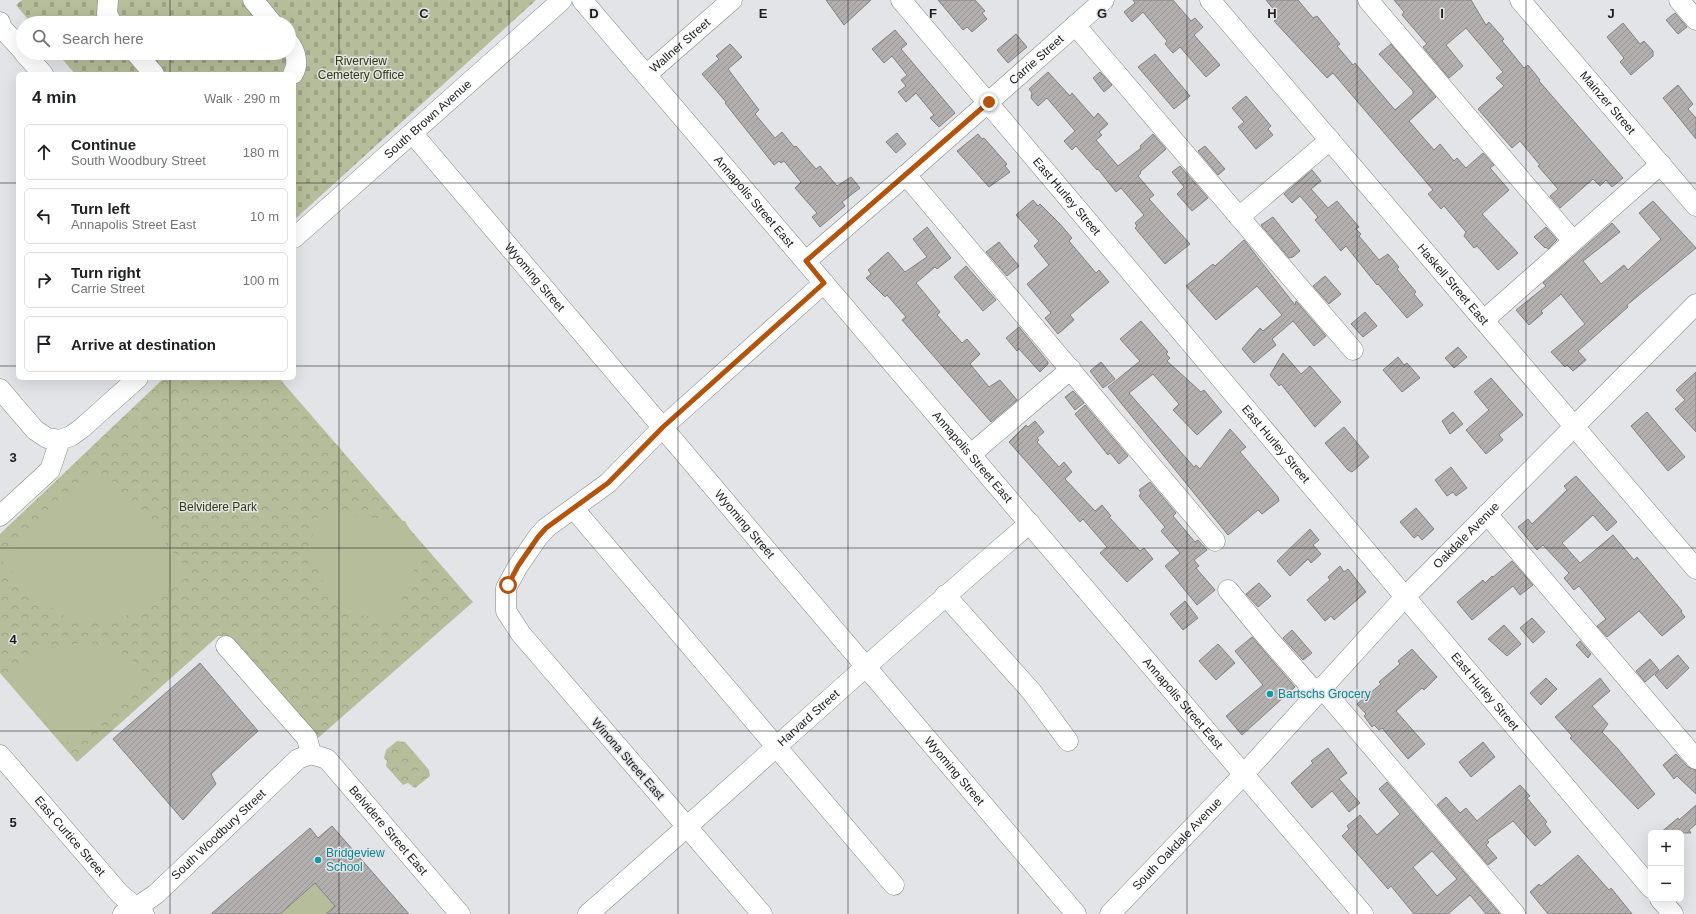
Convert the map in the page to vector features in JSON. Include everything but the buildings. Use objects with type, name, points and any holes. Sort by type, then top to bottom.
[{"type":"street","points":[[108,0],[108,16]]},
{"type":"street","points":[[253,0],[266,16]]},
{"type":"street","name":"South Brown Avenue","points":[[296,236],[562,0]]},
{"type":"street","name":"Annapolis Street East","points":[[582,0],[1030,523],[1362,914]]},
{"type":"street","name":"Wallner Street","points":[[646,75],[732,0]]},
{"type":"street","name":"East Hurley Street","points":[[901,0],[989,102],[1404,598],[1648,884]]},
{"type":"street","name":"Carrie Street","points":[[806,261],[1104,0]]},
{"type":"street","name":"Haskell Street East","points":[[1210,0],[1696,569]]},
{"type":"street","points":[[1368,0],[1573,242]]},
{"type":"street","name":"Mainzer Street","points":[[1520,0],[1696,206]]},
{"type":"street","points":[[1679,0],[1696,20]]},
{"type":"street","points":[[0,22],[1,27],[16,43]]},
{"type":"street","points":[[1075,26],[1353,350]]},
{"type":"street","points":[[31,60],[41,72]]},
{"type":"street","points":[[142,60],[152,72]]},
{"type":"street","points":[[294,72],[296,60]]},
{"type":"street","name":"Wyoming Street","points":[[412,134],[1076,914]]},
{"type":"street","points":[[1239,217],[1330,140]]},
{"type":"street","points":[[1484,320],[1661,164]]},
{"type":"street","points":[[906,175],[1215,541]]},
{"type":"street","points":[[824,283],[663,427],[608,483],[574,509],[894,885]]},
{"type":"street","name":"Oakdale Avenue","points":[[1244,774],[1404,598],[1696,304]]},
{"type":"street","points":[[971,454],[1071,369]]},
{"type":"street","points":[[0,389],[35,430],[47,438],[60,440],[71,436],[82,428],[136,380]]},
{"type":"street","points":[[0,516],[50,470],[60,440]]},
{"type":"street","name":"Winona Street East","points":[[574,509],[546,528],[518,566],[506,588],[506,611],[521,634],[762,914]]},
{"type":"street","points":[[1487,514],[1696,759]]},
{"type":"street","name":"Harvard Street","points":[[588,914],[687,827],[864,666],[1030,523]]},
{"type":"street","points":[[1228,590],[1266,636],[1319,690],[1515,914]]},
{"type":"street","points":[[945,595],[1031,691],[1068,741]]},
{"type":"street","points":[[226,646],[306,738],[311,754]]},
{"type":"street","name":"South Woodbury Street","points":[[135,912],[156,894],[298,759],[311,754]]},
{"type":"street","name":"Belvidere Street East","points":[[311,754],[328,759],[460,914]]},
{"type":"street","name":"East Curtice Street","points":[[0,755],[135,912]]},
{"type":"street","name":"South Oakdale Avenue","points":[[1110,914],[1244,774]]},
{"type":"street","points":[[1663,902],[1673,914]]},
{"type":"green space","name":"Riverview Cemetery Office","points":[[22,0],[536,0],[296,218],[296,72],[73,72],[63,60],[296,60],[296,16],[25,16],[16,5]]},
{"type":"green space","name":"Belvidere Park","points":[[162,380],[281,380],[473,602],[318,738],[231,637],[218,636],[77,762],[0,673],[0,534]]},
{"type":"green space","points":[[88,478],[111,480],[191,573],[157,602],[109,623],[67,618],[33,594],[0,559],[0,555]]},
{"type":"green space","points":[[319,512],[405,521],[421,551],[394,619],[358,615],[325,586],[308,551]]},
{"type":"green space","points":[[88,642],[128,656],[151,681],[77,742],[61,742],[10,678],[45,649]]},
{"type":"green space","points":[[397,741],[405,742],[429,770],[430,776],[415,788],[408,783],[403,785],[386,766],[387,761],[384,758],[386,750]]},
{"type":"green space","points":[[315,883],[335,906],[326,914],[280,914]]},
{"type":"place","name":"Bartschs Grocery","points":[[1270,694]]},
{"type":"place","name":"Bridgeview School","points":[[318,860]]},
{"type":"route","points":[[508,585],[518,566],[546,528],[608,483],[634,454],[663,427],[824,283],[806,261],[989,102]]}]
